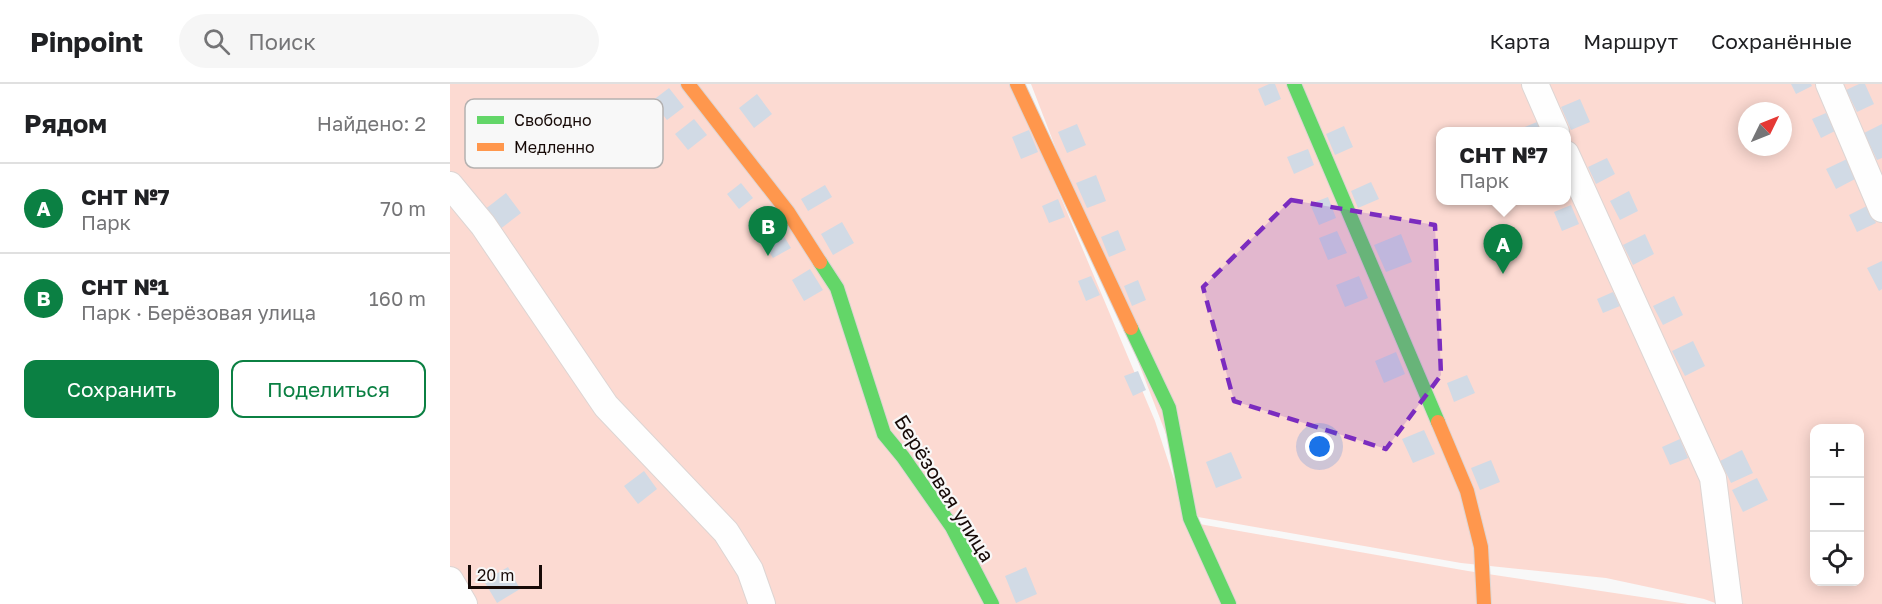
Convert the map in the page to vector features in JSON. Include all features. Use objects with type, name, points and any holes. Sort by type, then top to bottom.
[{"type":"street","name":"Берёзовая улица","points":[[688,84],[788,212],[837,288],[884,434],[952,527],[992,604]]},
{"type":"street","points":[[1017,84],[1169,408],[1190,518],[1229,604]]},
{"type":"street","points":[[1294,84],[1467,491],[1481,547],[1484,604]]},
{"type":"street","points":[[1535,84],[1554,127]]},
{"type":"street","points":[[1829,84],[1882,209]]},
{"type":"street","points":[[1571,165],[1713,478],[1729,604]]},
{"type":"street","points":[[450,185],[483,225],[606,406],[726,532],[750,570],[762,604]]},
{"type":"street","points":[[450,580],[464,604]]},
{"type":"highlighted area","points":[[1291,200],[1435,225],[1441,375],[1386,449],[1234,401],[1203,287]]},
{"type":"shaded area","points":[[450,84],[1012,84],[1155,421],[1188,522],[1468,571],[1688,604],[450,604]]},
{"type":"shaded area","points":[[1031,84],[1882,84],[1882,604],[1718,604],[1606,578],[1461,563],[1198,517]]},
{"type":"building","points":[[1275,84],[1281,99],[1265,106],[1258,89]]},
{"type":"building","points":[[1791,84],[1811,84],[1812,86],[1796,94]]},
{"type":"building","points":[[1859,84],[1865,84],[1874,104],[1857,112],[1846,90]]},
{"type":"building","points":[[669,88],[684,107],[667,120],[663,115],[663,99],[655,99]]},
{"type":"building","points":[[757,94],[772,114],[754,128],[739,108]]},
{"type":"building","points":[[1580,99],[1590,122],[1571,130],[1561,107]]},
{"type":"building","points":[[1826,113],[1835,131],[1821,138],[1812,119]]},
{"type":"building","points":[[694,119],[707,135],[688,150],[675,134]]},
{"type":"building","points":[[1537,122],[1539,127],[1525,127]]},
{"type":"building","points":[[1077,124],[1086,145],[1067,153],[1058,132]]},
{"type":"building","points":[[1882,124],[1882,158],[1877,160],[1864,133]]},
{"type":"building","points":[[1344,126],[1353,147],[1335,155],[1326,134]]},
{"type":"building","points":[[1029,130],[1038,152],[1021,159],[1012,137]]},
{"type":"building","points":[[1308,149],[1314,165],[1294,174],[1287,157]]},
{"type":"building","points":[[1607,158],[1615,174],[1596,184],[1588,167]]},
{"type":"building","points":[[1847,159],[1857,178],[1836,189],[1826,169]]},
{"type":"building","points":[[1096,175],[1106,201],[1087,208],[1076,183]]},
{"type":"building","points":[[1371,182],[1379,199],[1358,208],[1351,191]]},
{"type":"building","points":[[741,183],[753,198],[739,209],[727,194]]},
{"type":"building","points":[[825,185],[832,197],[808,211],[801,199]]},
{"type":"building","points":[[1629,191],[1638,211],[1620,220],[1610,201]]},
{"type":"building","points":[[506,193],[521,213],[499,230],[484,210]]},
{"type":"building","points":[[1328,197],[1336,218],[1319,225],[1310,204]]},
{"type":"building","points":[[1058,199],[1065,217],[1049,223],[1042,206]]},
{"type":"building","points":[[1571,205],[1579,224],[1562,231],[1554,212]]},
{"type":"building","points":[[1867,206],[1876,223],[1857,232],[1849,215]]},
{"type":"building","points":[[842,222],[854,243],[833,255],[821,234]]},
{"type":"building","points":[[779,228],[791,248],[773,258],[761,239]]},
{"type":"building","points":[[1118,230],[1126,250],[1109,257],[1101,237]]},
{"type":"building","points":[[1337,231],[1347,253],[1328,260],[1319,238]]},
{"type":"building","points":[[1401,234],[1412,262],[1386,272],[1374,245]]},
{"type":"building","points":[[1645,234],[1654,254],[1633,265],[1623,245]]},
{"type":"building","points":[[1882,261],[1882,289],[1879,291],[1867,268]]},
{"type":"building","points":[[810,269],[823,290],[804,301],[792,280]]},
{"type":"building","points":[[1091,276],[1100,295],[1086,301],[1078,281]]},
{"type":"building","points":[[1359,276],[1368,298],[1345,307],[1336,285]]},
{"type":"building","points":[[1138,280],[1146,300],[1132,306],[1124,286]]},
{"type":"building","points":[[1613,292],[1620,306],[1603,313],[1597,299]]},
{"type":"building","points":[[1674,296],[1683,315],[1663,325],[1653,306]]},
{"type":"building","points":[[1693,341],[1705,366],[1685,376],[1672,351]]},
{"type":"building","points":[[1396,352],[1405,374],[1384,383],[1375,361]]},
{"type":"building","points":[[1138,371],[1146,390],[1133,396],[1124,376]]},
{"type":"building","points":[[1467,375],[1475,393],[1454,402],[1447,383]]},
{"type":"building","points":[[1424,430],[1435,454],[1413,463],[1402,439]]},
{"type":"building","points":[[1680,439],[1688,458],[1670,465],[1662,447]]},
{"type":"building","points":[[1742,450],[1753,473],[1731,483],[1720,461]]},
{"type":"building","points":[[1231,452],[1242,478],[1216,488],[1206,462]]},
{"type":"building","points":[[1491,460],[1500,482],[1480,490],[1471,468]]},
{"type":"building","points":[[644,471],[657,489],[638,504],[624,486]]},
{"type":"building","points":[[1757,478],[1768,500],[1743,512],[1732,490]]},
{"type":"building","points":[[508,567],[520,589],[497,603],[484,581]]},
{"type":"building","points":[[1026,567],[1037,594],[1016,603],[1005,576]]},
{"type":"traffic: fast","points":[[1294,84],[1438,422]]},
{"type":"traffic: fast","points":[[820,262],[837,288],[884,434],[952,527],[992,604]]},
{"type":"traffic: fast","points":[[1131,328],[1169,408],[1190,518],[1229,604]]},
{"type":"traffic: slow","points":[[688,84],[788,212],[820,262]]},
{"type":"traffic: slow","points":[[1017,84],[1131,328]]},
{"type":"traffic: slow","points":[[1438,422],[1467,491],[1481,547],[1484,604]]},
{"type":"place","name":"СНТ №1","points":[[768,256]]},
{"type":"place","name":"СНТ №7","points":[[1503,274]]}]
